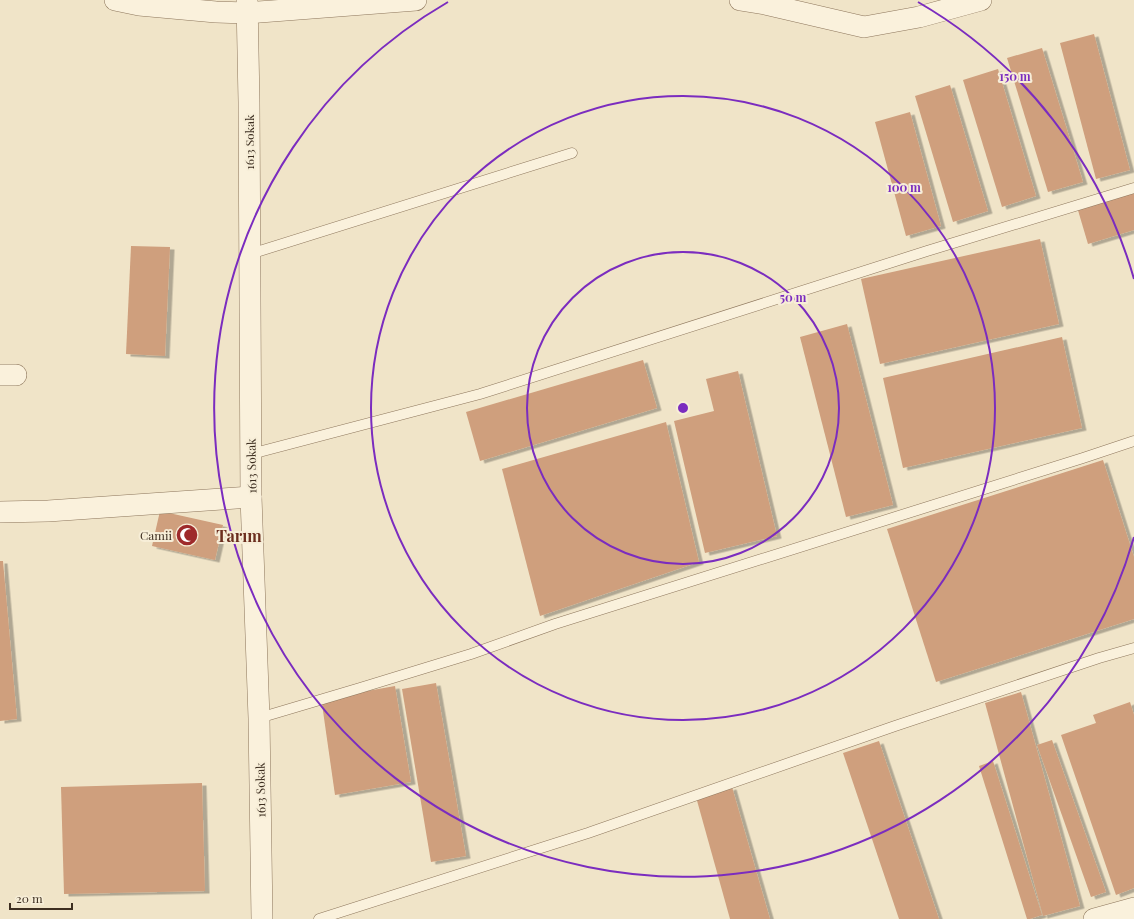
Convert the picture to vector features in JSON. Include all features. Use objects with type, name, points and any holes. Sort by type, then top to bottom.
[{"type":"street","points":[[115,0],[147,6],[216,12],[246,7],[416,0]]},
{"type":"street","points":[[740,0],[765,4],[864,27],[919,17],[981,0]]},
{"type":"street","name":"1613 Sokak","points":[[246,7],[249,102],[251,497],[259,718],[262,919]]},
{"type":"street","points":[[0,512],[251,497]]},
{"type":"street","points":[[1094,919],[1134,908]]},
{"type":"lane","points":[[250,254],[572,153]]},
{"type":"lane","points":[[251,454],[480,394],[926,251],[1134,188]]},
{"type":"lane","points":[[259,718],[471,654],[570,620],[1134,441]]},
{"type":"lane","points":[[319,919],[588,833],[895,726],[1099,658],[1134,648]]},
{"type":"building","points":[[1094,34],[1130,170],[1096,179],[1060,43]]},
{"type":"building","points":[[1042,48],[1083,182],[1048,192],[1007,58]]},
{"type":"building","points":[[998,69],[1036,196],[1002,207],[963,80]]},
{"type":"building","points":[[950,85],[988,211],[953,222],[915,96]]},
{"type":"building","points":[[910,112],[941,226],[906,236],[875,122]]},
{"type":"building","points":[[1134,190],[1134,230],[1088,244],[1077,207]]},
{"type":"building","points":[[1040,239],[1059,324],[880,364],[861,279]]},
{"type":"building","points":[[131,246],[170,247],[165,356],[126,354]]},
{"type":"building","points":[[847,324],[893,505],[846,517],[800,337]]},
{"type":"building","points":[[1062,337],[1082,428],[903,468],[883,378]]},
{"type":"building","points":[[643,360],[657,408],[480,461],[466,412]]},
{"type":"building","points":[[738,371],[777,536],[705,553],[674,421],[714,411],[706,379]]},
{"type":"building","points":[[666,422],[699,562],[540,616],[502,469]]},
{"type":"building","points":[[1103,460],[1134,557],[1134,619],[936,682],[887,529]]},
{"type":"building","name":"Camii","points":[[160,511],[223,525],[215,560],[152,546]]},
{"type":"building","points":[[0,561],[3,561],[17,719],[0,721]]},
{"type":"building","points":[[436,683],[466,856],[431,862],[402,689]]},
{"type":"building","points":[[395,686],[411,782],[335,795],[322,704],[356,693]]},
{"type":"building","points":[[1021,692],[1080,906],[1043,916],[985,703]]},
{"type":"building","points":[[1130,702],[1134,715],[1134,888],[1116,895],[1061,735],[1096,723],[1093,715]]},
{"type":"building","points":[[1052,740],[1106,892],[1091,897],[1037,745]]},
{"type":"building","points":[[879,741],[939,919],[899,919],[843,753]]},
{"type":"building","points":[[993,761],[1042,915],[1030,919],[1027,919],[979,766]]},
{"type":"building","points":[[202,783],[205,891],[64,894],[61,787]]},
{"type":"building","points":[[732,787],[770,919],[730,919],[696,797]]},
{"type":"place","name":"Camii","points":[[187,535]]},
{"type":"district","name":"Tarım","points":[[239,535]]}]
